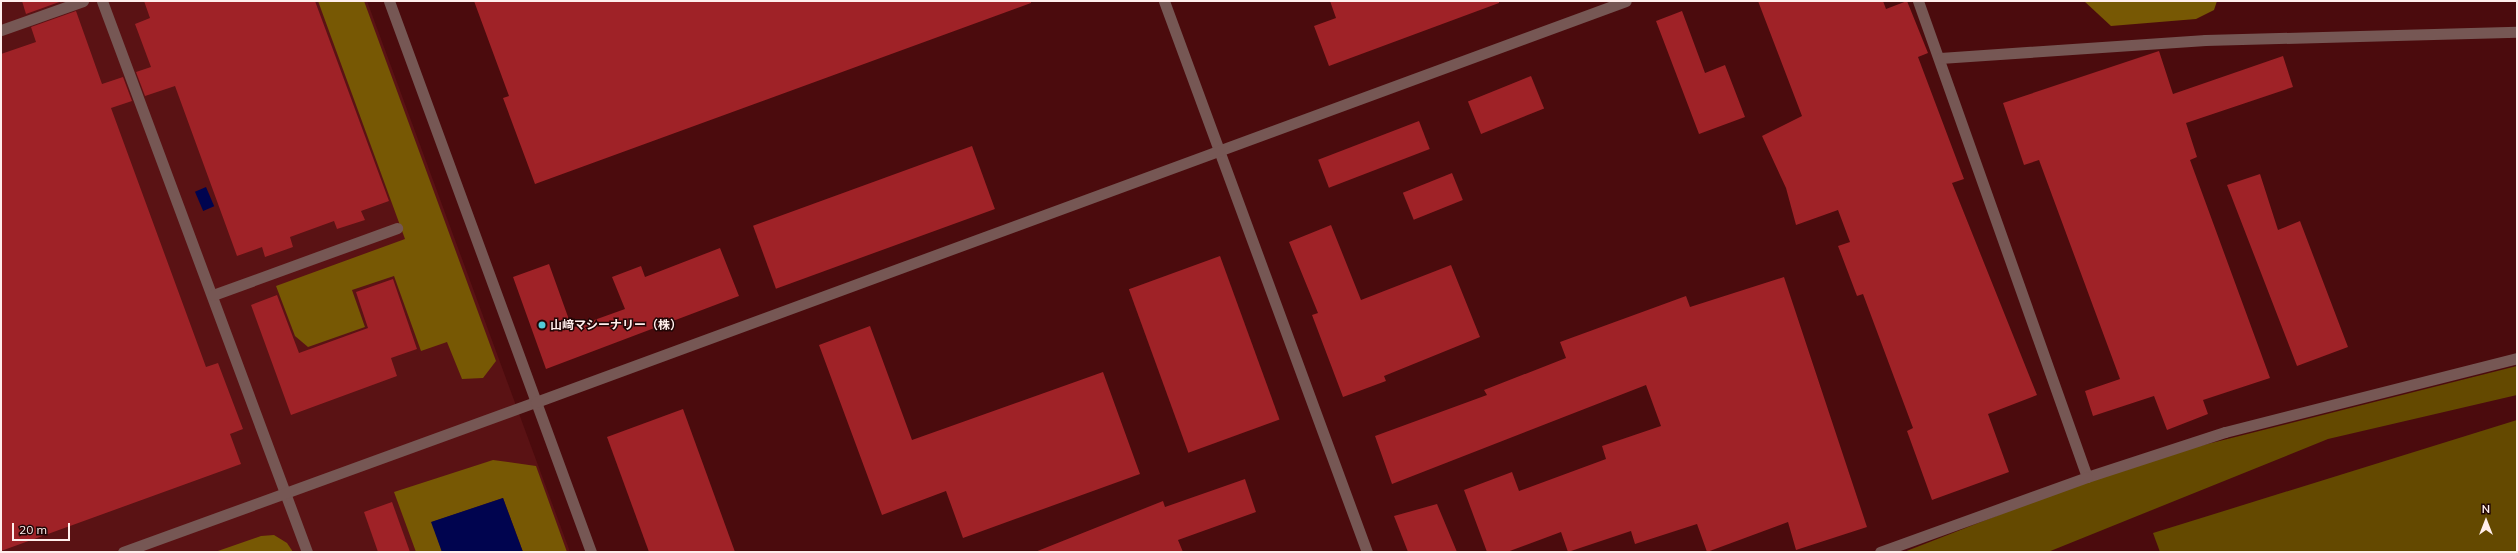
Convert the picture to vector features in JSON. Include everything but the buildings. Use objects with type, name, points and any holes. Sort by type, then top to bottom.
[{"type":"street","points":[[1,30],[83,1]]},
{"type":"street","points":[[102,1],[213,295],[307,552]]},
{"type":"street","points":[[389,1],[591,552]]},
{"type":"street","points":[[1164,1],[1367,552]]},
{"type":"street","points":[[123,552],[286,494],[1626,1]]},
{"type":"street","points":[[1918,1],[1940,58],[2087,477]]},
{"type":"street","points":[[1940,58],[2205,40],[2517,32]]},
{"type":"street","points":[[213,295],[397,228]]},
{"type":"street","points":[[1880,552],[2087,477],[2224,432],[2517,358]]},
{"type":"shaded area","points":[[1,1],[367,1],[570,552],[1,552]]},
{"type":"shaded area","points":[[318,1],[364,1],[496,361],[483,378],[462,379],[447,342],[421,351],[394,276],[352,290],[365,327],[308,347],[295,336],[276,286],[405,239]]},
{"type":"shaded area","points":[[2084,1],[2217,1],[2214,10],[2196,19],[2111,26]]},
{"type":"shaded area","points":[[206,187],[214,206],[203,211],[195,192]]},
{"type":"shaded area","points":[[2517,366],[2517,395],[2328,439],[2048,552],[1904,552],[2132,463]]},
{"type":"shaded area","points":[[2517,420],[2517,552],[2160,552],[2153,533]]},
{"type":"shaded area","points":[[493,460],[536,466],[567,552],[523,552],[503,498],[432,522],[442,552],[416,552],[394,492]]},
{"type":"shaded area","points":[[503,498],[523,552],[442,552],[431,522]]},
{"type":"shaded area","points":[[274,535],[287,543],[293,552],[215,552],[261,536]]},
{"type":"place","name":"山﨑マシーナリー（株）","points":[[542,325]]}]
